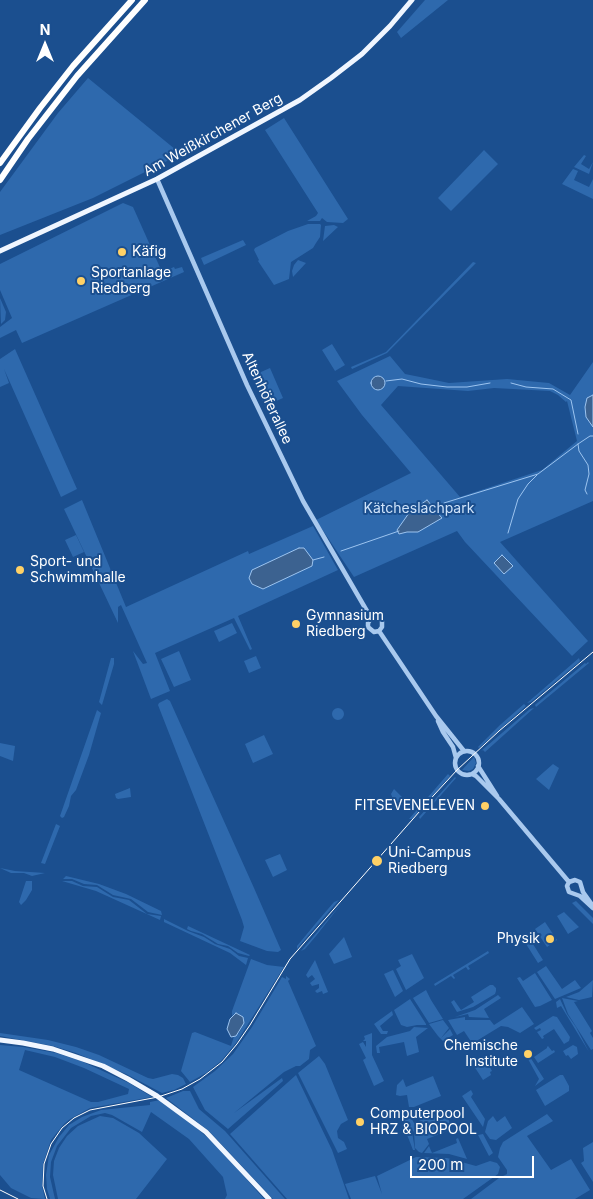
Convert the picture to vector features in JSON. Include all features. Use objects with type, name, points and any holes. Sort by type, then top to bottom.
[{"type":"highway","points":[[0,163],[73,66],[132,0]]},
{"type":"highway","points":[[0,180],[28,138],[71,83],[145,0]]},
{"type":"main road","name":"Am Weißkirchener Berg","points":[[0,251],[157,179],[250,129],[310,93],[362,54],[390,26],[412,0]]},
{"type":"main road","points":[[2,1041],[46,1047],[77,1057],[128,1079],[157,1096],[206,1132],[269,1199]]},
{"type":"street","name":"Altenhöferallee","points":[[157,179],[252,396],[303,501],[371,618]]},
{"type":"street","name":"Altenhöferallee","points":[[371,618],[368,627],[374,632],[379,631]]},
{"type":"street","name":"Altenhöferallee","points":[[371,618],[378,618],[382,621],[382,627],[379,631]]},
{"type":"street","name":"Altenhöferallee","points":[[379,631],[436,716],[464,751]]},
{"type":"street","name":"Altenhöferallee","points":[[436,716],[443,732],[453,747],[456,758]]},
{"type":"street","points":[[499,799],[478,766],[476,755],[470,751],[464,751],[456,758],[454,763],[457,770],[463,774],[476,776],[499,799],[569,882],[568,890],[570,893],[580,896],[593,907]]},
{"type":"street","points":[[472,774],[478,766]]},
{"type":"street","points":[[569,882],[579,881],[593,907]]},
{"type":"street","points":[[576,894],[582,889]]},
{"type":"green space","points":[[425,0],[448,0],[401,38],[397,32]]},
{"type":"green space","points":[[88,78],[181,154],[93,198],[0,235],[0,192],[58,113]]},
{"type":"green space","points":[[284,118],[348,219],[343,223],[327,222],[322,218],[320,221],[307,221],[318,213],[265,130]]},
{"type":"green space","points":[[484,150],[498,164],[451,211],[438,198]]},
{"type":"green space","points":[[584,155],[586,156],[581,164],[589,169],[593,162],[589,174],[574,167]]},
{"type":"green space","points":[[573,169],[578,171],[574,180],[589,187],[593,179],[593,199],[562,184]]},
{"type":"green space","name":"Sportanlage Riedberg","points":[[123,203],[133,207],[162,272],[174,267],[175,269],[182,267],[184,272],[22,343],[16,330],[0,338],[0,327],[12,318],[0,290],[0,264]]},
{"type":"green space","points":[[308,224],[321,225],[320,237],[313,248],[291,262],[289,279],[274,285],[258,261],[255,248],[288,231]]},
{"type":"green space","points":[[334,225],[338,227],[323,241],[325,226]]},
{"type":"green space","points":[[243,240],[246,245],[204,265],[201,258]]},
{"type":"green space","points":[[298,260],[306,263],[293,277],[292,271]]},
{"type":"green space","points":[[473,262],[476,263],[387,353],[352,369],[351,367],[386,352]]},
{"type":"green space","points":[[0,298],[6,312],[5,320],[1,324]]},
{"type":"green space","points":[[332,344],[345,365],[335,371],[322,350]]},
{"type":"green space","points":[[15,349],[77,489],[61,497],[4,369],[9,383],[0,387],[0,359]]},
{"type":"green space","name":"Kätcheslachpark","points":[[390,356],[405,374],[449,383],[507,379],[549,383],[570,395],[593,362],[593,501],[500,542],[588,641],[572,656],[465,542],[457,531],[354,577],[316,520],[411,473],[362,415],[337,381]],"holes":[[[398,386],[468,391],[494,388],[550,391],[567,401],[577,441],[542,470],[460,497],[381,405]]]},
{"type":"green space","points":[[270,368],[283,398],[265,406],[252,376]]},
{"type":"green space","points":[[82,500],[126,607],[248,551],[249,554],[313,526],[338,570],[238,616],[252,649],[250,650],[234,618],[155,653],[170,691],[151,699],[133,651],[143,664],[147,663],[121,605],[118,607],[118,623],[64,509]]},
{"type":"green space","points":[[76,535],[84,552],[73,557],[65,540]]},
{"type":"green space","points":[[232,623],[237,633],[219,642],[214,631]]},
{"type":"green space","points":[[179,651],[191,680],[174,687],[161,659]]},
{"type":"green space","points":[[256,656],[261,668],[249,673],[244,661]]},
{"type":"green space","points":[[111,658],[114,658],[114,664],[102,705],[99,702]]},
{"type":"green space","points":[[579,658],[580,661],[578,663],[531,702],[527,703]]},
{"type":"green space","points":[[589,663],[536,707],[536,704]]},
{"type":"green space","points":[[167,699],[170,701],[254,888],[281,950],[278,952],[267,951],[240,941],[244,927],[242,920],[158,705]]},
{"type":"green space","points":[[524,704],[526,706],[479,748]]},
{"type":"green space","points":[[340,708],[343,709],[343,719],[336,720],[333,719],[332,712],[333,709]]},
{"type":"green space","points":[[534,708],[485,752],[481,751],[530,709]]},
{"type":"green space","points":[[97,710],[101,713],[89,755],[76,790],[71,796],[69,806],[62,818],[60,816]]},
{"type":"green space","points":[[264,735],[273,754],[253,763],[245,744]]},
{"type":"green space","points":[[0,743],[15,746],[13,761],[0,756]]},
{"type":"green space","points":[[474,757],[476,763],[473,769],[469,771],[462,770]]},
{"type":"green space","points":[[553,764],[559,768],[549,790],[536,779]]},
{"type":"green space","points":[[448,774],[450,776],[412,819],[409,819]]},
{"type":"green space","points":[[456,778],[420,819],[419,817]]},
{"type":"green space","points":[[130,788],[131,797],[116,798],[115,794]]},
{"type":"green space","points":[[394,789],[403,798],[401,807],[396,806],[391,794]]},
{"type":"green space","points":[[56,824],[60,826],[45,864],[41,863]]},
{"type":"green space","points":[[280,854],[287,870],[273,877],[265,860]]},
{"type":"green space","points":[[0,868],[45,873],[32,876],[24,873],[11,873]]},
{"type":"green space","points":[[66,876],[99,884],[126,894],[161,911],[162,915],[148,912],[131,899],[113,895],[97,885],[84,884],[72,879],[63,879]]},
{"type":"green space","points":[[26,881],[32,881],[32,890],[21,905],[19,902]]},
{"type":"green space","points":[[62,881],[72,881],[83,886],[97,887],[113,897],[129,900],[147,914],[161,916],[160,920],[96,891]]},
{"type":"green space","points":[[339,900],[297,949],[297,946],[334,902]]},
{"type":"green space","points":[[576,901],[593,918],[593,924],[572,903]]},
{"type":"green space","points":[[342,903],[305,949],[301,951]]},
{"type":"green space","points":[[564,912],[579,927],[568,934],[557,916]]},
{"type":"green space","points":[[164,919],[215,944],[230,949],[239,956],[248,958],[246,965],[230,953],[164,922]]},
{"type":"green space","points":[[545,922],[557,940],[547,947],[535,929]]},
{"type":"green space","points":[[188,926],[250,955],[238,953],[228,946],[218,944],[202,934],[187,929]]},
{"type":"green space","points":[[526,933],[543,960],[538,963],[521,936]]},
{"type":"green space","points":[[344,937],[352,957],[334,964],[329,954]]},
{"type":"green space","points":[[488,951],[489,953],[468,966],[470,969],[468,970],[466,967],[453,975],[454,979],[451,976],[435,986],[434,984]]},
{"type":"green space","points":[[412,954],[424,978],[406,990],[396,969],[401,966],[398,960]]},
{"type":"green space","points":[[251,959],[267,965],[284,967],[236,1043],[221,1061],[206,1073],[190,1082],[181,1071],[192,1033],[195,1032],[231,1046],[234,1036],[239,1033],[244,1023],[234,1014],[232,1016],[232,1011]]},
{"type":"green space","points":[[315,960],[328,992],[323,994],[322,991],[317,993],[315,991],[319,988],[319,984],[312,986],[310,983],[315,979],[312,975],[308,978],[306,975]]},
{"type":"green space","points":[[546,966],[562,989],[575,980],[581,988],[555,999],[537,972]]},
{"type":"green space","points":[[393,970],[403,991],[395,997],[384,974]]},
{"type":"green space","points":[[535,973],[552,1000],[535,1007],[517,978],[520,977],[523,981]]},
{"type":"green space","points":[[286,976],[290,979],[288,981],[316,1046],[310,1050],[309,1059],[300,1066],[284,1072],[234,1113],[282,1078],[283,1081],[228,1129],[205,1110],[193,1087],[215,1071],[233,1054],[252,1027],[282,977],[286,979]]},
{"type":"green space","points":[[593,980],[592,997],[579,1000],[566,997],[579,992]]},
{"type":"green space","points":[[490,985],[496,988],[495,994],[473,1007],[457,1012],[451,1002],[454,1000],[461,1010],[474,1002],[471,997]]},
{"type":"green space","points":[[426,990],[443,1019],[429,1023],[413,998]]},
{"type":"green space","points":[[498,995],[501,998],[484,1009],[489,1018],[469,1017],[468,1014],[455,1017],[475,1010]]},
{"type":"green space","points":[[562,998],[578,1001],[574,1002],[592,1031],[590,1033],[593,1038],[593,1049],[591,1050],[568,1014]]},
{"type":"green space","points":[[410,999],[426,1025],[407,1027],[401,1025],[394,1010]]},
{"type":"green space","points":[[560,999],[589,1052],[561,1006],[557,1008],[556,1002]]},
{"type":"green space","points":[[522,1007],[534,1024],[520,1033],[501,1026],[478,1040],[474,1046],[464,1031],[457,1035],[448,1020],[465,1017],[465,1020],[490,1020],[494,1025]]},
{"type":"green space","points":[[392,1011],[393,1015],[380,1026],[383,1031],[388,1031],[387,1034],[381,1034],[374,1024]]},
{"type":"green space","points":[[553,1016],[557,1017],[570,1037],[569,1041],[564,1044],[554,1029],[543,1036],[544,1038],[542,1039],[537,1032],[541,1030],[540,1028],[536,1030],[534,1028]]},
{"type":"green space","points":[[443,1020],[449,1028],[441,1038],[450,1029],[453,1035],[443,1041],[429,1024]]},
{"type":"green space","points":[[414,1027],[428,1028],[416,1037],[419,1052],[407,1056],[404,1042],[379,1047],[380,1053],[377,1053],[376,1046],[387,1037],[410,1031]]},
{"type":"green space","points":[[0,1033],[48,1040],[76,1047],[99,1055],[148,1078],[153,1079],[172,1074],[183,1078],[186,1084],[162,1093],[126,1074],[76,1053],[53,1046],[0,1036]]},
{"type":"green space","points":[[372,1033],[372,1055],[384,1081],[374,1086],[363,1060],[366,1058],[359,1044],[363,1042],[366,1047],[366,1041],[363,1041],[365,1039],[364,1036]]},
{"type":"green space","points":[[0,1045],[56,1053],[81,1061],[129,1083],[152,1097],[90,1108],[64,1124],[51,1140],[43,1164],[42,1186],[45,1199],[31,1198],[11,1188],[0,1175]],"holes":[[[25,1050],[55,1057],[129,1089],[128,1094],[91,1102],[19,1070]]]},
{"type":"green space","points":[[573,1045],[577,1047],[578,1054],[571,1059],[563,1051]]},
{"type":"green space","points":[[548,1046],[555,1052],[538,1063],[534,1057]]},
{"type":"green space","points":[[319,1056],[325,1064],[348,1120],[341,1124],[337,1131],[338,1138],[344,1142],[347,1149],[338,1153],[298,1073]]},
{"type":"green space","points":[[484,1056],[492,1071],[490,1072],[491,1075],[483,1080],[472,1063]]},
{"type":"green space","points":[[530,1057],[544,1079],[535,1086],[539,1079],[528,1059]]},
{"type":"green space","points":[[296,1075],[332,1150],[349,1199],[287,1199],[230,1134]]},
{"type":"green space","points":[[563,1075],[569,1086],[569,1091],[545,1106],[536,1090]]},
{"type":"green space","points":[[433,1076],[441,1096],[414,1107],[409,1107],[407,1095],[396,1095],[397,1085],[403,1079],[406,1087]]},
{"type":"green space","points":[[471,1090],[473,1094],[471,1097],[485,1119],[483,1127],[462,1096]]},
{"type":"green space","points":[[183,1091],[190,1091],[199,1109],[225,1131],[285,1199],[273,1199],[209,1131],[166,1098]]},
{"type":"green space","points":[[160,1100],[191,1123],[220,1149],[264,1199],[225,1199],[227,1195],[223,1177],[189,1139],[151,1112],[142,1132],[105,1113],[91,1116],[71,1128],[57,1146],[51,1162],[50,1177],[55,1199],[50,1199],[46,1175],[49,1155],[59,1137],[69,1125],[82,1117],[101,1110],[150,1105],[150,1102]]},
{"type":"green space","points":[[445,1110],[452,1129],[427,1139],[429,1144],[422,1153],[419,1152],[415,1148],[414,1132],[411,1128],[403,1125],[403,1117],[410,1116],[414,1123]]},
{"type":"green space","points":[[547,1114],[553,1121],[527,1136],[551,1170],[571,1159],[590,1190],[575,1199],[471,1199],[507,1174],[507,1170],[498,1157],[503,1142]]},
{"type":"green space","points":[[100,1116],[113,1118],[139,1133],[167,1159],[136,1199],[58,1199],[53,1175],[54,1161],[59,1148],[67,1136],[78,1126]]},
{"type":"green space","points":[[493,1116],[497,1122],[505,1116],[512,1128],[496,1140],[490,1139],[485,1132],[488,1121]]},
{"type":"green space","points":[[404,1127],[412,1132],[415,1150],[413,1150]]},
{"type":"green space","points":[[483,1134],[493,1153],[489,1156],[478,1135]]},
{"type":"green space","points":[[458,1138],[467,1159],[449,1154],[424,1153],[429,1146],[432,1153],[457,1143],[456,1139]]},
{"type":"green space","points":[[593,1142],[593,1182],[581,1163],[584,1161],[583,1148]]},
{"type":"green space","points":[[416,1157],[447,1158],[476,1166],[490,1161],[497,1163],[500,1167],[498,1174],[463,1199],[351,1199],[345,1184],[375,1176],[382,1194],[377,1176]]},
{"type":"shaded area","points":[[375,376],[381,376],[385,383],[381,390],[375,390],[371,386],[371,380]]},
{"type":"shaded area","points":[[593,395],[593,427],[586,417],[585,407],[587,398]]},
{"type":"shaded area","points":[[427,500],[432,506],[432,510],[435,510],[442,518],[418,532],[399,534],[397,530],[409,513]]},
{"type":"shaded area","points":[[299,548],[304,548],[313,560],[312,566],[263,589],[252,584],[249,578],[252,570]]},
{"type":"shaded area","points":[[502,555],[513,566],[504,574],[494,563]]},
{"type":"shaded area","points":[[236,1013],[243,1017],[244,1023],[236,1036],[231,1037],[227,1029],[230,1019]]},
{"type":"waterway","points":[[386,381],[402,379],[421,384],[447,387],[467,387],[490,383]]},
{"type":"waterway","points":[[511,383],[526,387],[553,389],[571,400],[578,434]]},
{"type":"waterway","points":[[444,503],[538,474],[578,444],[593,436]]},
{"type":"waterway","points":[[578,444],[579,451],[588,465],[589,474],[585,490],[587,494]]},
{"type":"waterway","points":[[508,533],[518,499],[537,475]]},
{"type":"waterway","points":[[341,551],[399,531]]},
{"type":"waterway","points":[[313,560],[324,557]]},
{"type":"tram line","points":[[47,1199],[43,1186],[44,1164],[51,1144],[62,1128],[74,1118],[90,1110],[158,1097],[182,1089],[200,1079],[222,1062],[250,1025],[290,959],[434,795],[457,770],[499,731],[593,652]]},
{"type":"tram line","points":[[0,1190],[18,1199]]},
{"type":"place","name":"Käfig","points":[[122,252]]},
{"type":"place","name":"Sportanlage Riedberg","points":[[81,281]]},
{"type":"place","name":"Sport- und Schwimmhalle","points":[[20,570]]},
{"type":"place","name":"Gymnasium Riedberg","points":[[296,624]]},
{"type":"place","name":"FITSEVENELEVEN","points":[[485,806]]},
{"type":"place","name":"Uni-Campus Riedberg","points":[[377,861]]},
{"type":"place","name":"Physik","points":[[550,939]]},
{"type":"place","name":"Chemische Institute","points":[[528,1054]]},
{"type":"place","name":"Computerpool HRZ & BIOPOOL","points":[[360,1122]]}]
